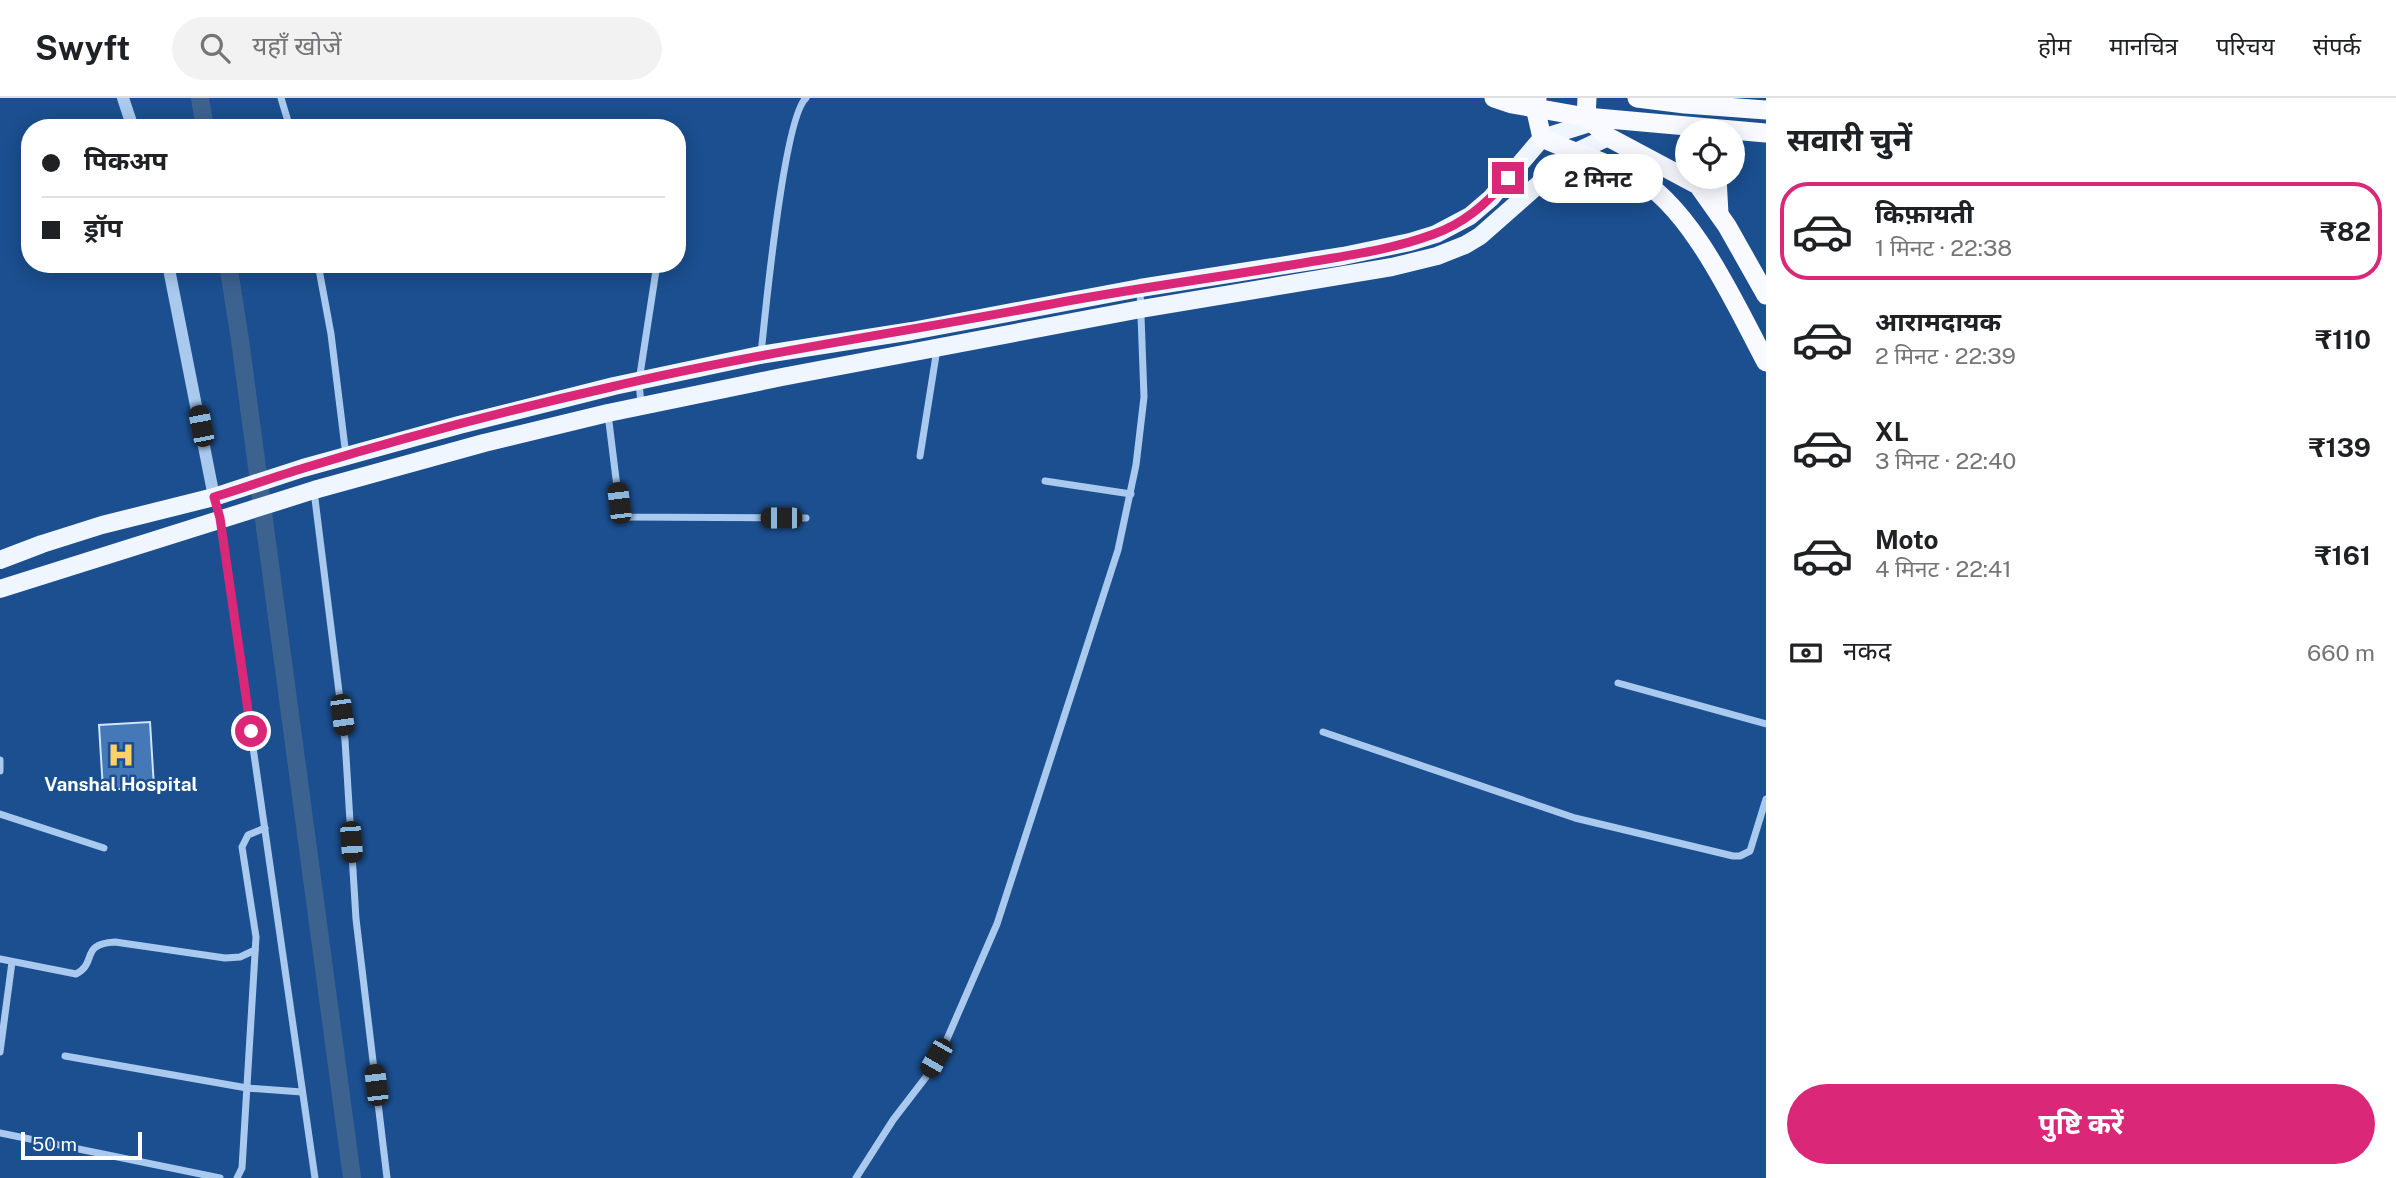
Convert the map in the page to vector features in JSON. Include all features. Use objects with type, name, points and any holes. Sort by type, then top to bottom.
[{"type":"highway","points":[[1494,98],[1512,104],[1536,103],[1588,113],[1759,132]]},
{"type":"highway","points":[[1637,98],[1766,110]]},
{"type":"highway","points":[[1536,103],[1542,138],[1634,176],[1661,196],[1692,228],[1766,362]]},
{"type":"highway","points":[[1588,113],[1608,137],[1698,186],[1718,214],[1766,295]]},
{"type":"highway","points":[[1717,189],[1718,214]]},
{"type":"main road","points":[[0,561],[102,525],[237,491],[303,468],[459,425],[639,381],[761,355],[912,331],[1140,288],[1387,248],[1436,234],[1470,216],[1491,198],[1542,138],[1588,113]]},
{"type":"main road","points":[[0,589],[312,491],[484,443],[642,405],[1141,309],[1392,267],[1437,256],[1465,246],[1480,236],[1574,153],[1608,137]]},
{"type":"street","points":[[123,98],[130,119]]},
{"type":"street","points":[[281,98],[287,119]]},
{"type":"street","points":[[761,355],[786,165],[797,111],[806,98]]},
{"type":"street","points":[[170,273],[220,518],[315,1178]]},
{"type":"street","points":[[320,273],[331,334],[346,456]]},
{"type":"street","points":[[642,405],[639,381],[656,273]]},
{"type":"street","points":[[856,1178],[893,1120],[926,1077],[947,1039],[997,925],[1118,550],[1131,494],[1144,397],[1140,288]]},
{"type":"street","points":[[920,456],[937,348]]},
{"type":"street","points":[[608,413],[620,511],[625,517],[806,518]]},
{"type":"street","points":[[1045,481],[1131,494]]},
{"type":"street","points":[[312,491],[345,740],[356,919],[387,1178]]},
{"type":"street","points":[[1618,683],[1766,724]]},
{"type":"street","points":[[1323,732],[1575,818],[1733,856],[1749,851],[1766,799]]},
{"type":"street","points":[[0,760],[0,771]]},
{"type":"street","points":[[0,814],[104,848]]},
{"type":"street","points":[[237,1178],[242,1168],[256,931],[242,847],[248,835],[264,828]]},
{"type":"street","points":[[0,959],[76,974],[85,967],[92,949],[97,944],[115,942],[226,958],[240,957],[255,950]]},
{"type":"street","points":[[0,1052],[12,962]]},
{"type":"street","points":[[65,1056],[247,1088],[302,1092]]},
{"type":"street","points":[[0,1133],[220,1178]]},
{"type":"building","points":[[150,722],[154,787],[103,790],[99,725]]},
{"type":"waterway","points":[[200,98],[204,119]]},
{"type":"waterway","points":[[229,273],[352,1178]]},
{"type":"place","name":"Vanshal Hospital","points":[[121,755]]},
{"type":"route","points":[[251,731],[220,518],[214,497],[303,468],[614,386],[761,355],[912,331],[1140,288],[1259,271],[1387,248],[1452,227],[1491,198],[1508,178]]}]
